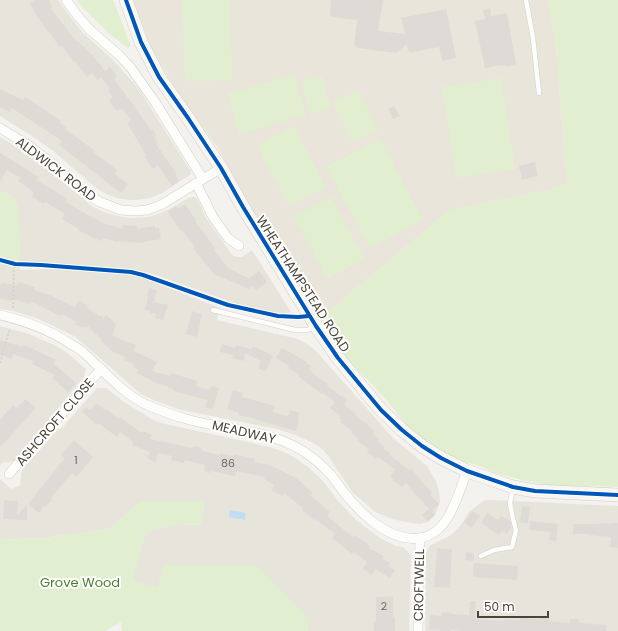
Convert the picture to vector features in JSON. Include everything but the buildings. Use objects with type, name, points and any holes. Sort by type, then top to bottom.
[{"type":"street","points":[[66,0],[89,28],[118,55],[135,74],[155,102],[200,181],[213,217],[228,238],[239,246]]},
{"type":"street","name":"WHEATHAMPSTEAD ROAD","points":[[126,0],[141,42],[159,77],[221,168],[243,208],[312,321],[338,358],[381,410],[422,446],[441,458],[467,471],[514,487],[535,491],[618,495]]},
{"type":"street","name":"ALDWICK ROAD","points":[[0,128],[28,145],[91,197],[121,210],[147,210],[161,205],[221,168]]},
{"type":"street","name":"MEADWAY","points":[[0,315],[29,322],[63,339],[83,352],[128,393],[144,404],[163,412],[190,420],[267,435],[286,442],[303,451],[319,463],[330,474],[355,506],[385,530],[399,537],[420,538],[430,536],[437,531],[451,512],[467,471]]},
{"type":"street","name":"ASHCROFT CLOSE","points":[[9,474],[101,369]]},
{"type":"street","name":"CROFTWELL","points":[[418,631],[420,538]]},
{"type":"lane","points":[[526,0],[533,38],[539,93]]},
{"type":"lane","points":[[212,310],[295,330],[308,330],[312,321]]},
{"type":"lane","points":[[481,556],[494,550],[512,547],[516,530],[512,518],[510,503],[514,487]]},
{"type":"path","points":[[0,260],[15,264],[49,265],[131,272],[228,305],[278,316],[298,317],[312,321]]},
{"type":"shaded area","points":[[0,0],[58,0],[83,33],[113,60],[138,88],[190,170],[190,175],[162,193],[151,198],[129,200],[116,198],[102,192],[52,150],[0,116]]},
{"type":"shaded area","points":[[133,0],[548,0],[556,47],[567,183],[548,191],[450,210],[321,318],[301,287],[286,259],[255,217],[218,148],[181,98],[155,55]]},
{"type":"shaded area","points":[[0,137],[31,156],[93,207],[106,213],[131,218],[148,217],[168,210],[190,197],[195,197],[198,200],[206,218],[233,256],[242,257],[252,250],[291,312],[284,314],[270,313],[243,306],[159,276],[137,270],[20,261],[20,242],[12,196],[0,191]]},
{"type":"shaded area","points":[[0,261],[20,270],[55,269],[133,274],[220,308],[217,320],[298,339],[307,344],[316,351],[393,438],[427,466],[436,481],[439,492],[440,501],[435,515],[428,522],[420,524],[392,519],[375,512],[352,492],[323,450],[315,444],[298,436],[277,429],[181,410],[141,394],[74,336],[39,319],[14,311],[0,309]]},
{"type":"shaded area","points":[[0,326],[29,334],[52,344],[66,352],[86,369],[84,377],[49,419],[50,420],[14,461],[2,463],[0,466]]},
{"type":"shaded area","points":[[97,388],[106,388],[124,402],[155,421],[273,448],[292,456],[308,467],[323,481],[339,502],[356,520],[380,538],[396,546],[403,547],[411,555],[409,631],[308,631],[308,618],[157,588],[132,580],[145,533],[176,524],[200,525],[204,501],[141,501],[109,529],[43,538],[0,540],[0,479],[11,489],[20,485],[22,470]]},
{"type":"shaded area","points":[[486,500],[618,506],[618,631],[425,631],[426,553],[431,545],[451,535],[461,525],[469,512]]},
{"type":"green space","points":[[77,0],[113,0],[131,46],[128,48],[106,31],[80,5]]},
{"type":"green space","points":[[182,0],[230,0],[232,80],[185,81]]},
{"type":"green space","points":[[548,0],[618,0],[618,487],[554,486],[526,481],[495,473],[443,453],[412,432],[374,386],[349,362],[326,329],[321,318],[450,210],[548,191],[567,183],[556,47]]},
{"type":"green space","points":[[294,74],[306,115],[239,134],[227,94]]},
{"type":"green space","points":[[322,75],[331,108],[310,114],[301,81]]},
{"type":"green space","points":[[501,78],[515,169],[456,178],[442,87]]},
{"type":"green space","points":[[359,90],[378,130],[352,142],[333,102]]},
{"type":"green space","points":[[294,126],[326,187],[289,206],[257,146]]},
{"type":"green space","points":[[380,139],[423,220],[370,248],[326,167]]},
{"type":"green space","points":[[0,191],[12,196],[18,203],[20,270],[0,261]]},
{"type":"green space","points":[[331,197],[365,259],[327,279],[294,216]]},
{"type":"green space","name":"Grove Wood","points":[[141,501],[204,501],[200,525],[176,524],[145,533],[133,580],[157,588],[164,565],[256,565],[308,618],[308,631],[122,631],[121,622],[105,631],[0,631],[0,540],[43,538],[109,529]]},
{"type":"water","points":[[230,510],[246,513],[245,520],[229,517]]},
{"type":"cycle path","points":[[126,0],[141,42],[159,77],[221,168],[243,207],[316,326],[338,358],[381,410],[422,446],[441,458],[467,471],[513,487],[535,491],[618,495]]},
{"type":"cycle path","points":[[0,260],[15,264],[131,272],[228,305],[278,316],[309,316]]}]
